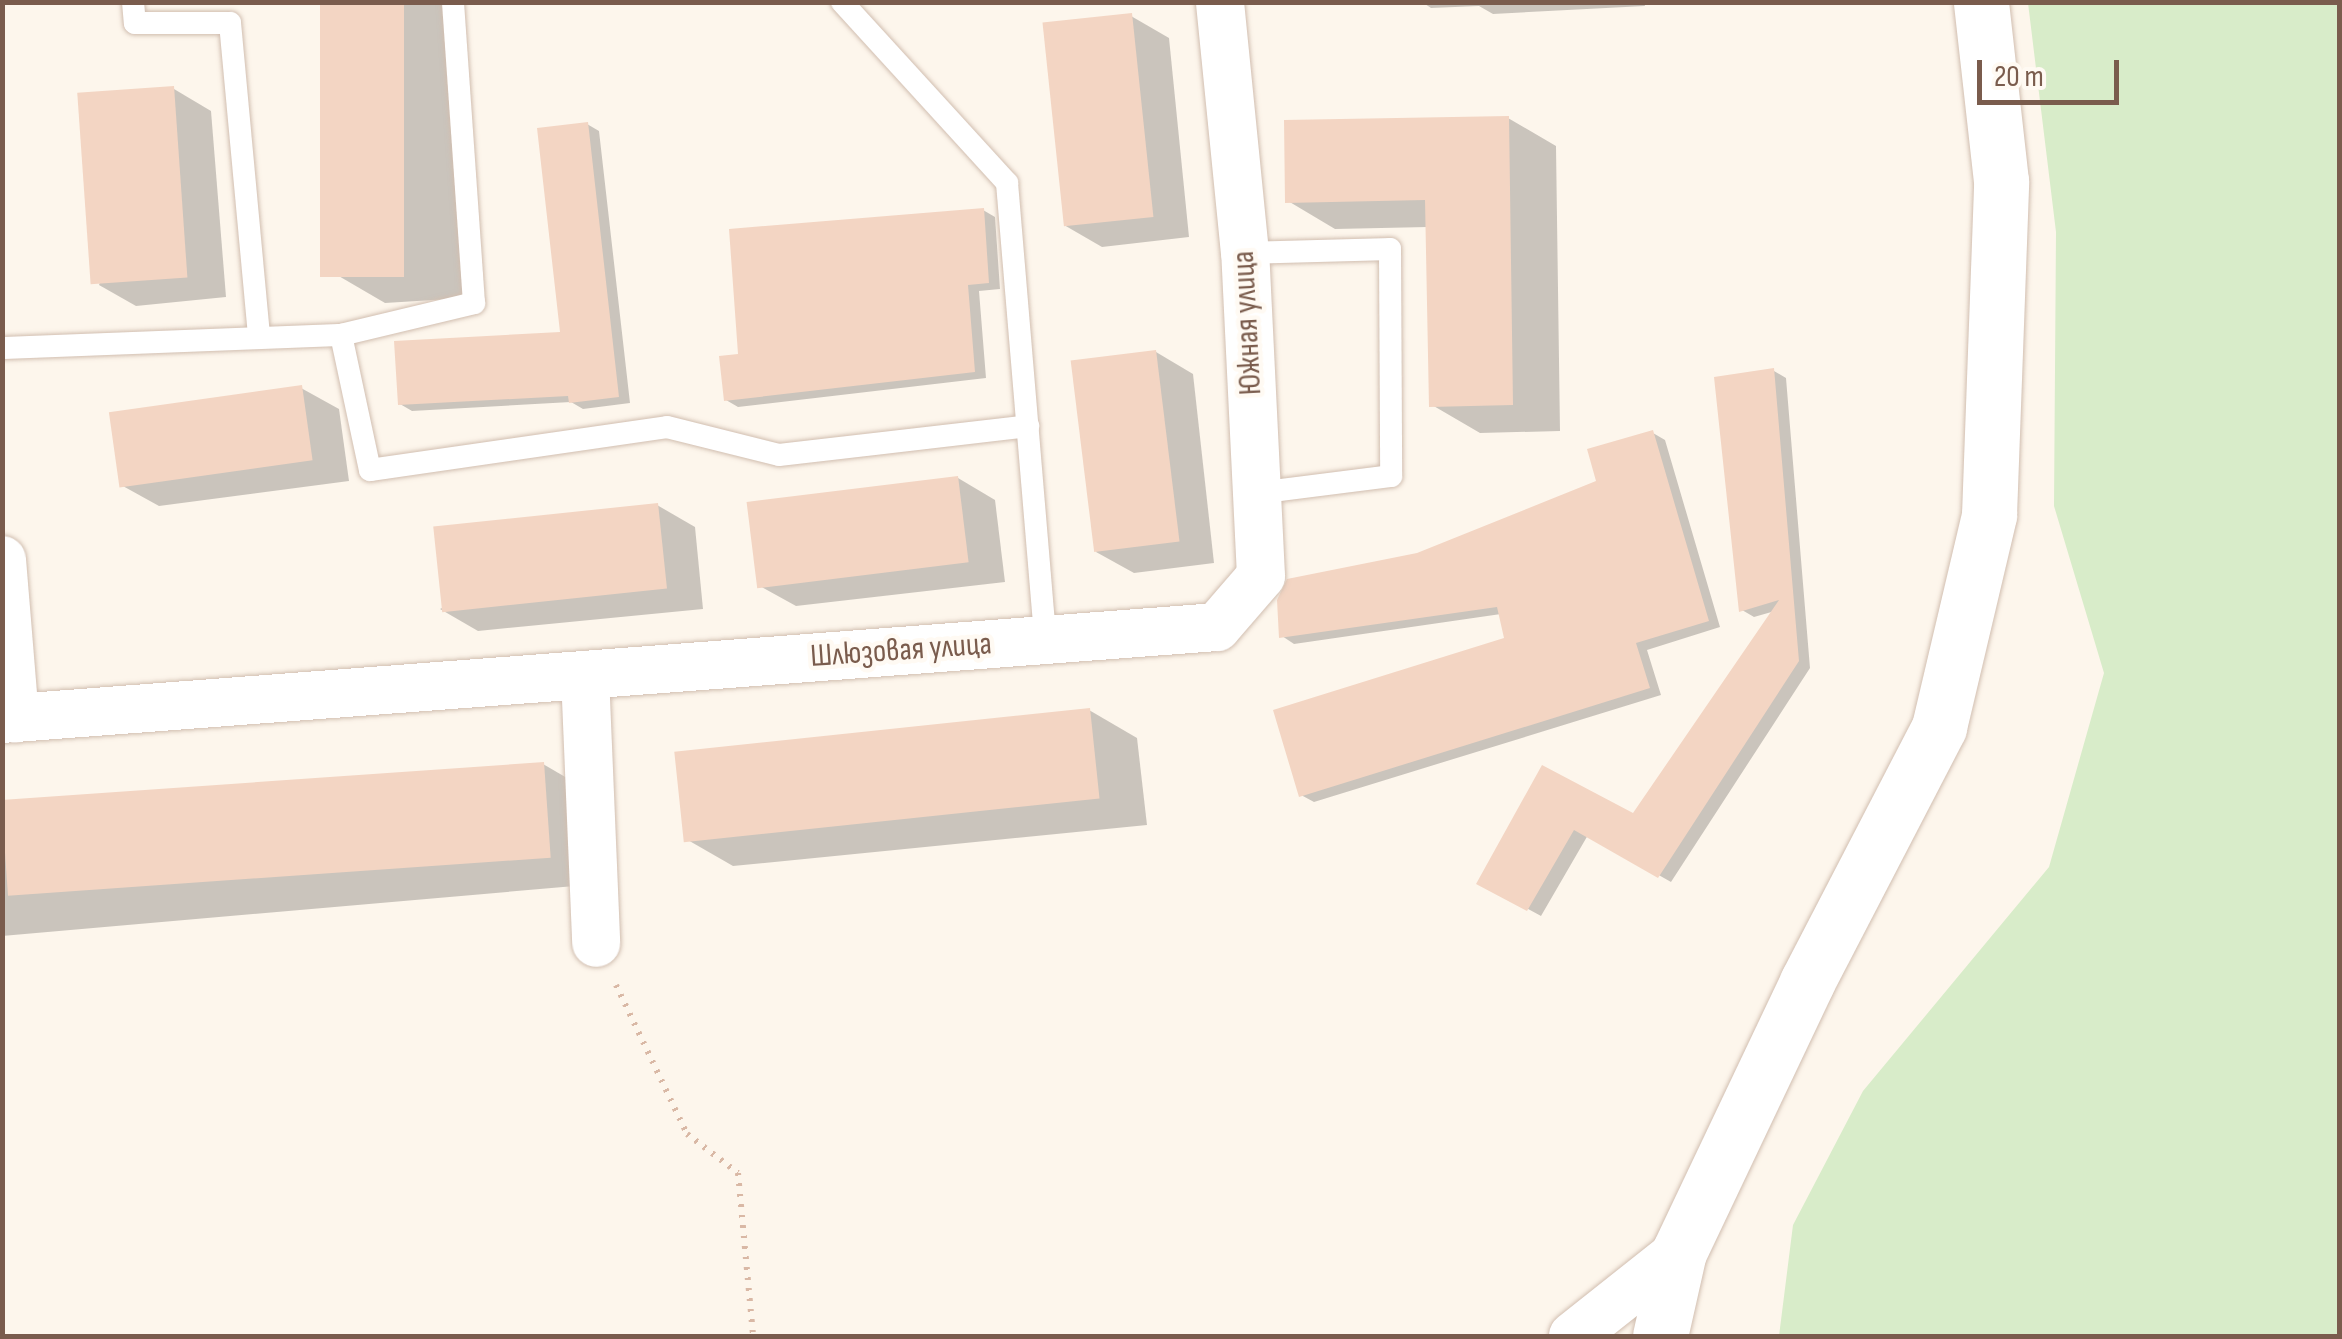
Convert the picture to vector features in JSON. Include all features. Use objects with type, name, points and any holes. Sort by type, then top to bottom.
[{"type":"street","name":"Южная улица","points":[[1217,627],[1262,576],[1245,253],[1220,2]]},
{"type":"street","points":[[1660,1336],[1679,1252],[1807,982],[1939,726],[1988,515],[2001,181],[1981,2]]},
{"type":"street","points":[[2,560],[9,718]]},
{"type":"street","name":"Шлюзовая улица","points":[[9,718],[1217,627]]},
{"type":"street","points":[[584,675],[596,943]]},
{"type":"street","points":[[1574,1336],[1679,1252]]},
{"type":"lane","points":[[134,2],[135,23],[230,23],[259,338]]},
{"type":"lane","points":[[2,348],[341,335],[474,303],[453,2]]},
{"type":"lane","points":[[842,2],[1007,183],[1045,640]]},
{"type":"lane","points":[[1245,253],[1390,249],[1391,476],[1257,493]]},
{"type":"lane","points":[[341,335],[370,470],[667,427],[779,455],[1028,426]]},
{"type":"path","points":[[596,943],[686,1134],[738,1173],[753,1336]]},
{"type":"green space","points":[[2028,3],[2339,3],[2339,1336],[1779,1336],[1793,1225],[1863,1091],[2049,867],[2104,673],[2054,506],[2056,232]]},
{"type":"building","points":[[320,2],[404,2],[404,277],[320,277]]},
{"type":"building","points":[[1132,13],[1153,217],[1064,226],[1042,22]]},
{"type":"building","points":[[174,86],[187,278],[91,284],[77,93]]},
{"type":"building","points":[[1509,116],[1513,405],[1429,407],[1425,200],[1285,203],[1284,120]]},
{"type":"building","points":[[588,122],[619,397],[569,403],[568,396],[398,405],[394,341],[560,332],[537,128]]},
{"type":"building","points":[[984,208],[989,283],[968,285],[975,372],[724,401],[719,356],[738,354],[729,229]]},
{"type":"building","points":[[1156,350],[1180,542],[1094,552],[1071,360]]},
{"type":"building","points":[[1774,368],[1799,661],[1658,878],[1574,830],[1527,911],[1476,884],[1542,765],[1633,813],[1779,600],[1739,612],[1714,377]]},
{"type":"building","points":[[302,385],[313,460],[119,487],[109,412]]},
{"type":"building","points":[[1653,430],[1709,621],[1636,643],[1650,688],[1299,797],[1273,710],[1504,638],[1497,607],[1279,638],[1277,600],[1287,579],[1417,553],[1596,481],[1587,449]]},
{"type":"building","points":[[958,476],[969,562],[757,588],[747,502]]},
{"type":"building","points":[[658,503],[667,589],[442,612],[433,527]]},
{"type":"building","points":[[1090,708],[1100,799],[684,842],[674,752]]},
{"type":"building","points":[[544,762],[551,858],[8,896],[2,800]]}]
